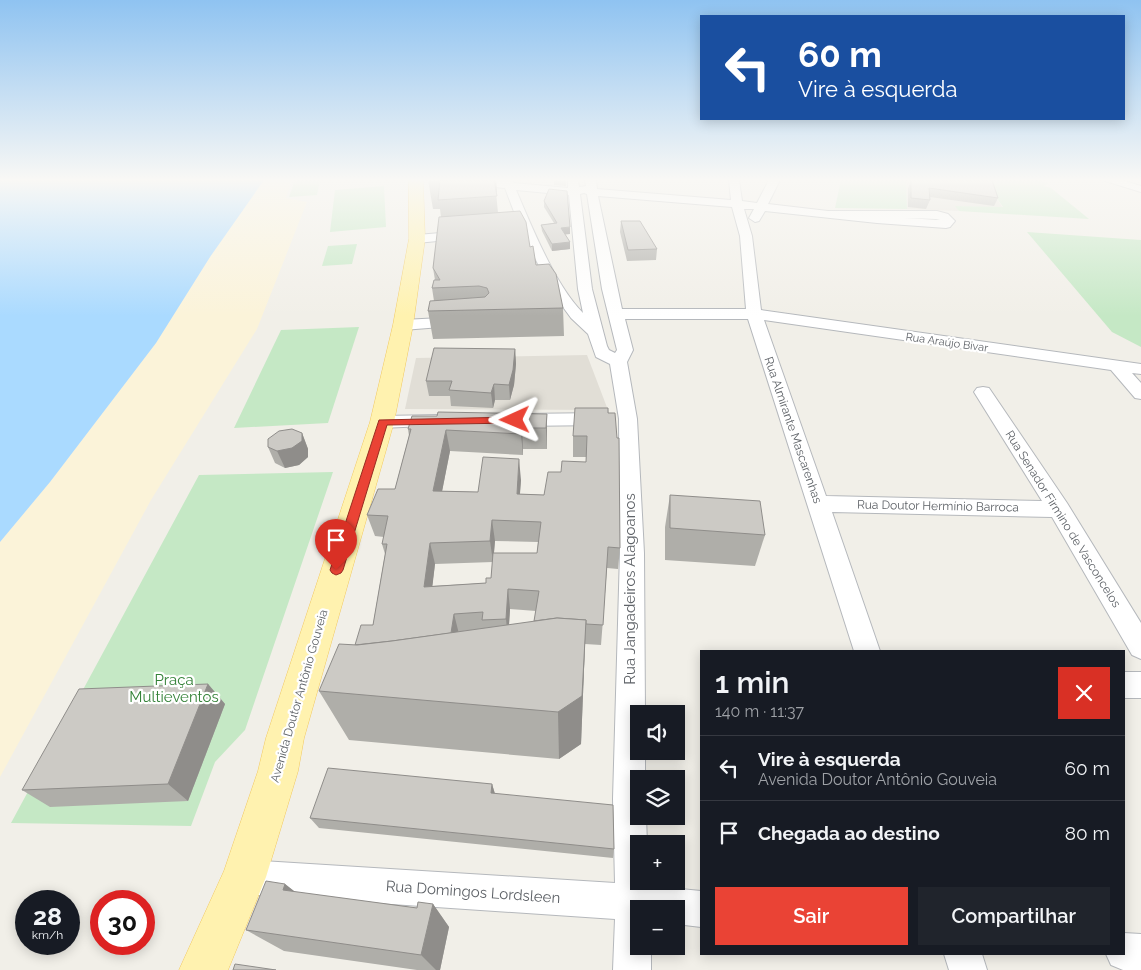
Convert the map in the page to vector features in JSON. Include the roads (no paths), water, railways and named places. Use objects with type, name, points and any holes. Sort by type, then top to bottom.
[{"type":"main road","name":"Avenida Doutor Antônio Gouveia","points":[[203,970],[244,877],[278,771],[320,623],[382,422],[403,325],[417,239],[417,225]]},
{"type":"street","points":[[525,225],[567,304],[596,333]]},
{"type":"street","points":[[578,225],[585,289],[596,333],[602,353],[618,362],[625,350],[615,314],[598,225]]},
{"type":"street","name":"Rua Almirante Mascarenhas","points":[[743,225],[754,314],[867,650]]},
{"type":"street","points":[[746,236],[752,225]]},
{"type":"street","points":[[509,232],[527,230]]},
{"type":"street","points":[[417,239],[472,234]]},
{"type":"street","name":"Rua Araújo Bivar","points":[[615,314],[754,314],[1141,369]]},
{"type":"street","points":[[403,325],[472,321]]},
{"type":"street","name":"Rua Jangadeiros Alagoanos","points":[[618,362],[628,419],[632,553],[629,799],[633,900]]},
{"type":"street","points":[[1116,365],[1141,394]]},
{"type":"street","name":"Rua Senador Firmino de Vasconcelos","points":[[983,392],[1059,509],[1141,647]]},
{"type":"street","points":[[500,420],[628,419]]},
{"type":"street","points":[[382,422],[451,421]]},
{"type":"street","name":"Rua Doutor Hermínio Barroca","points":[[818,504],[1059,509]]},
{"type":"street","points":[[1125,685],[1141,685]]},
{"type":"street","name":"Rua Domingos Lordsleen","points":[[244,877],[630,902]]},
{"type":"street","name":"Rua Domingos Lordsleen","points":[[685,907],[700,909]]},
{"type":"street","points":[[1125,952],[1141,953]]},
{"type":"street","name":"Rua Jangadeiros Alagoanos","points":[[632,955],[632,970]]},
{"type":"street","points":[[963,955],[968,970]]},
{"type":"water","points":[[0,225],[232,225],[156,343],[50,482],[0,542]]},
{"type":"park label","name":"Praça Multieventos","points":[[174,688]]}]
